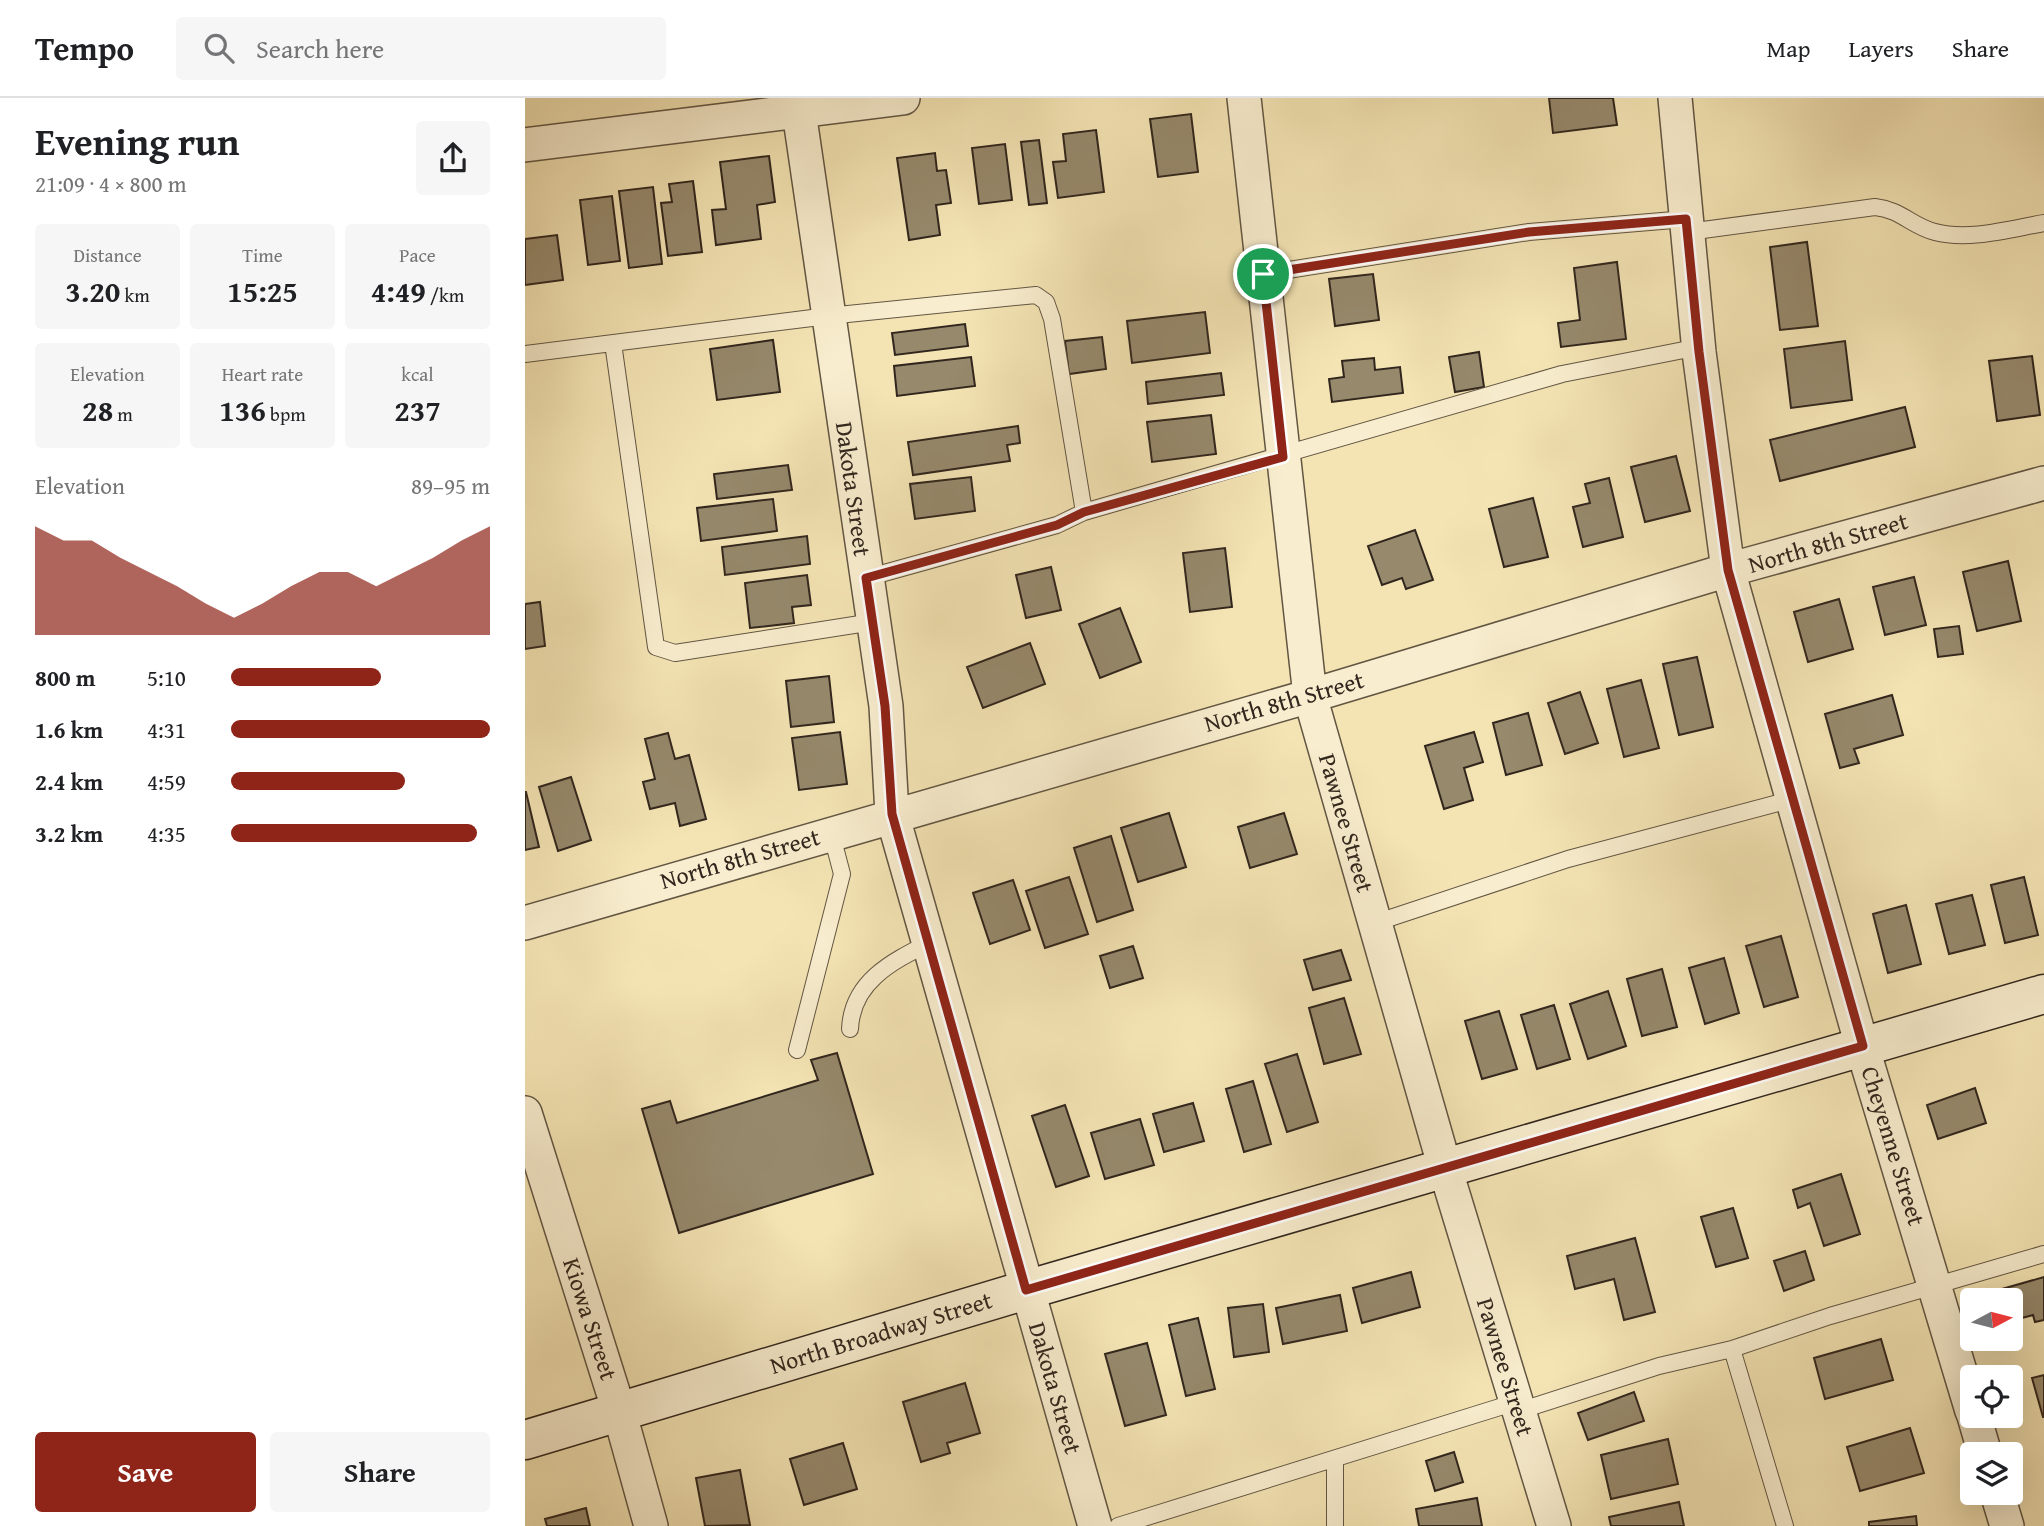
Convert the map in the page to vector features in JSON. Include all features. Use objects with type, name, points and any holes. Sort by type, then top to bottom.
[{"type":"street","points":[[525,145],[797,105],[903,98]]},
{"type":"street","name":"Pawnee Street","points":[[1244,98],[1310,696],[1445,1168],[1553,1526]]},
{"type":"street","name":"Cheyenne Street","points":[[1675,98],[1699,347],[1728,570],[1863,1046],[1960,1370]]},
{"type":"street","name":"Dakota Street","points":[[797,105],[885,706],[892,814],[1095,1526]]},
{"type":"street","name":"North 8th Street","points":[[525,923],[892,814],[1310,696],[1728,570],[2044,482]]},
{"type":"street","name":"North Broadway Street","points":[[525,1440],[1026,1290],[2044,994]]},
{"type":"street","name":"Kiowa Street","points":[[525,1113],[619,1411],[651,1526]]},
{"type":"street","points":[[2001,1505],[2007,1526]]},
{"type":"lane","points":[[1263,274],[1529,232],[1687,226],[1875,207],[1890,209],[1921,227],[1951,235],[2044,223]]},
{"type":"lane","points":[[525,354],[828,316],[1036,295],[1046,302],[1052,319],[1084,512]]},
{"type":"lane","points":[[613,343],[656,647],[675,653],[873,622]]},
{"type":"lane","points":[[866,578],[1057,525],[1084,512],[1283,457],[1563,374],[1699,347]]},
{"type":"lane","points":[[1375,923],[1569,859],[1793,799]]},
{"type":"lane","points":[[797,1050],[842,874],[831,832]]},
{"type":"lane","points":[[850,1029],[851,1013],[861,989],[890,962],[929,943]]},
{"type":"lane","points":[[1118,1526],[1659,1366],[1732,1349],[1830,1316],[2044,1254]]},
{"type":"lane","points":[[1732,1349],[1785,1526]]},
{"type":"lane","points":[[1335,1461],[1335,1526]]},
{"type":"building","points":[[1549,98],[1613,98],[1617,125],[1553,133]]},
{"type":"building","points":[[1191,114],[1198,172],[1158,177],[1150,119]]},
{"type":"building","points":[[1096,130],[1104,192],[1058,198],[1053,162],[1066,161],[1063,134]]},
{"type":"building","points":[[1039,140],[1047,203],[1029,205],[1021,142]]},
{"type":"building","points":[[1005,144],[1012,200],[979,204],[972,148]]},
{"type":"building","points":[[935,153],[937,171],[946,170],[951,203],[936,205],[940,235],[909,240],[897,158]]},
{"type":"building","points":[[769,156],[775,202],[757,205],[761,239],[716,245],[712,210],[726,209],[720,162]]},
{"type":"building","points":[[693,181],[702,252],[668,256],[661,203],[672,202],[669,184]]},
{"type":"building","points":[[653,187],[662,264],[629,268],[619,191]]},
{"type":"building","points":[[612,196],[620,261],[588,265],[580,200]]},
{"type":"building","points":[[557,235],[563,280],[525,285],[525,239]]},
{"type":"building","points":[[1807,242],[1818,326],[1780,330],[1770,247]]},
{"type":"building","points":[[1617,262],[1626,339],[1561,347],[1558,323],[1580,320],[1574,268]]},
{"type":"building","points":[[1373,274],[1379,320],[1335,326],[1329,279]]},
{"type":"building","points":[[1205,312],[1210,353],[1132,363],[1127,321]]},
{"type":"building","points":[[965,324],[968,346],[895,355],[892,333]]},
{"type":"building","points":[[1102,337],[1106,369],[1069,374],[1065,341]]},
{"type":"building","points":[[773,340],[780,392],[717,400],[710,349]]},
{"type":"building","points":[[1845,341],[1852,400],[1791,408],[1784,349]]},
{"type":"building","points":[[1479,352],[1484,387],[1455,392],[1449,357]]},
{"type":"building","points":[[2032,356],[2040,415],[1997,421],[1989,361]]},
{"type":"building","points":[[971,357],[975,386],[897,396],[894,366]]},
{"type":"building","points":[[1374,358],[1375,370],[1400,367],[1403,393],[1332,402],[1329,379],[1344,377],[1342,361]]},
{"type":"building","points":[[1221,373],[1224,395],[1148,404],[1146,382]]},
{"type":"building","points":[[1905,407],[1915,447],[1780,481],[1770,440]]},
{"type":"building","points":[[1211,415],[1216,454],[1152,462],[1147,422]]},
{"type":"building","points":[[1018,426],[1020,443],[1007,445],[1010,461],[913,475],[908,442]]},
{"type":"building","points":[[1676,456],[1690,511],[1645,522],[1631,467]]},
{"type":"building","points":[[788,465],[792,490],[717,499],[714,474]]},
{"type":"building","points":[[971,477],[975,511],[915,519],[910,484]]},
{"type":"building","points":[[1609,478],[1623,537],[1583,547],[1573,507],[1590,503],[1585,484]]},
{"type":"building","points":[[1533,498],[1548,557],[1504,567],[1489,509]]},
{"type":"building","points":[[773,499],[777,531],[701,541],[697,508]]},
{"type":"building","points":[[1415,530],[1433,580],[1406,589],[1402,578],[1382,585],[1368,546]]},
{"type":"building","points":[[807,536],[810,564],[725,575],[722,547]]},
{"type":"building","points":[[1225,548],[1232,607],[1190,612],[1183,553]]},
{"type":"building","points":[[2008,561],[2021,621],[1977,631],[1963,572]]},
{"type":"building","points":[[1051,567],[1061,610],[1026,618],[1016,575]]},
{"type":"building","points":[[807,575],[811,605],[792,607],[794,623],[750,628],[745,583]]},
{"type":"building","points":[[1914,577],[1926,625],[1885,635],[1873,587]]},
{"type":"building","points":[[1839,599],[1853,649],[1808,662],[1794,612]]},
{"type":"building","points":[[540,602],[545,646],[525,649],[525,604]]},
{"type":"building","points":[[1120,608],[1141,662],[1100,678],[1079,624]]},
{"type":"building","points":[[1959,626],[1963,654],[1938,657],[1934,629]]},
{"type":"building","points":[[1030,643],[1045,684],[983,708],[967,667]]},
{"type":"building","points":[[1697,657],[1713,727],[1679,735],[1663,664]]},
{"type":"building","points":[[829,676],[834,722],[791,727],[786,681]]},
{"type":"building","points":[[1641,680],[1659,748],[1624,757],[1607,689]]},
{"type":"building","points":[[1580,692],[1598,743],[1565,754],[1548,703]]},
{"type":"building","points":[[1892,695],[1903,735],[1854,749],[1859,763],[1840,768],[1825,714]]},
{"type":"building","points":[[1528,713],[1542,765],[1506,775],[1493,723]]},
{"type":"building","points":[[840,732],[847,784],[799,790],[792,738]]},
{"type":"building","points":[[1474,732],[1483,762],[1464,768],[1473,800],[1444,809],[1425,746]]},
{"type":"building","points":[[668,733],[675,759],[689,755],[706,819],[680,826],[675,803],[650,809],[643,782],[655,779],[645,739]]},
{"type":"building","points":[[571,777],[591,840],[558,851],[539,787]]},
{"type":"building","points":[[525,792],[539,847],[525,850]]},
{"type":"building","points":[[1169,813],[1186,867],[1138,882],[1121,828]]},
{"type":"building","points":[[1284,813],[1297,854],[1250,868],[1238,827]]},
{"type":"building","points":[[1111,836],[1133,910],[1097,922],[1074,848]]},
{"type":"building","points":[[1069,877],[1088,934],[1045,948],[1026,891]]},
{"type":"building","points":[[2024,877],[2038,935],[2005,943],[1991,885]]},
{"type":"building","points":[[1013,880],[1030,930],[990,944],[973,893]]},
{"type":"building","points":[[1972,895],[1985,945],[1949,954],[1936,904]]},
{"type":"building","points":[[1906,905],[1921,964],[1888,973],[1873,914]]},
{"type":"building","points":[[1781,936],[1798,997],[1764,1007],[1746,946]]},
{"type":"building","points":[[1133,946],[1143,978],[1110,988],[1100,956]]},
{"type":"building","points":[[1341,950],[1351,980],[1313,990],[1304,960]]},
{"type":"building","points":[[1724,958],[1739,1013],[1705,1024],[1689,968]]},
{"type":"building","points":[[1662,969],[1677,1027],[1642,1036],[1627,979]]},
{"type":"building","points":[[1608,991],[1626,1046],[1588,1059],[1570,1004]]},
{"type":"building","points":[[1344,998],[1361,1054],[1324,1064],[1309,1008]]},
{"type":"building","points":[[1554,1005],[1570,1059],[1537,1069],[1521,1015]]},
{"type":"building","points":[[1499,1011],[1517,1069],[1482,1079],[1465,1021]]},
{"type":"building","points":[[837,1053],[873,1174],[679,1233],[642,1109],[670,1101],[677,1123],[818,1080],[811,1060]]},
{"type":"building","points":[[1297,1054],[1318,1122],[1287,1132],[1265,1064]]},
{"type":"building","points":[[1253,1081],[1271,1144],[1244,1152],[1226,1089]]},
{"type":"building","points":[[1975,1088],[1986,1123],[1938,1139],[1927,1105]]},
{"type":"building","points":[[1193,1103],[1204,1141],[1164,1152],[1153,1114]]},
{"type":"building","points":[[1065,1105],[1089,1176],[1056,1187],[1032,1116]]},
{"type":"building","points":[[1140,1119],[1154,1165],[1105,1179],[1091,1133]]},
{"type":"building","points":[[1841,1174],[1860,1234],[1824,1246],[1810,1203],[1798,1208],[1793,1190]]},
{"type":"building","points":[[1733,1208],[1748,1258],[1716,1267],[1701,1217]]},
{"type":"building","points":[[1635,1238],[1655,1312],[1624,1320],[1614,1279],[1575,1289],[1567,1256]]},
{"type":"building","points":[[1805,1251],[1814,1280],[1784,1291],[1774,1261]]},
{"type":"building","points":[[1411,1272],[1420,1307],[1362,1323],[1353,1288]]},
{"type":"building","points":[[2044,1277],[2044,1320],[2035,1322],[2033,1315],[2023,1318],[2023,1288],[2006,1288]]},
{"type":"building","points":[[1340,1295],[1347,1331],[1283,1344],[1276,1308]]},
{"type":"building","points":[[1263,1304],[1269,1352],[1234,1357],[1228,1308]]},
{"type":"building","points":[[1198,1318],[1215,1389],[1186,1396],[1169,1325]]},
{"type":"building","points":[[1881,1339],[1893,1380],[1825,1399],[1814,1358]]},
{"type":"building","points":[[1147,1343],[1166,1415],[1125,1426],[1105,1354]]},
{"type":"building","points":[[2044,1375],[2044,1417],[2043,1417],[2032,1378]]},
{"type":"building","points":[[965,1383],[980,1433],[947,1443],[950,1453],[921,1462],[903,1402]]},
{"type":"building","points":[[1634,1392],[1644,1421],[1588,1440],[1578,1413]]},
{"type":"building","points":[[1910,1428],[1924,1473],[1860,1491],[1847,1447]]},
{"type":"building","points":[[1668,1439],[1678,1484],[1611,1499],[1601,1455]]},
{"type":"building","points":[[843,1443],[857,1489],[804,1505],[790,1459]]},
{"type":"building","points":[[1454,1452],[1463,1482],[1435,1491],[1426,1461]]},
{"type":"building","points":[[740,1470],[750,1525],[705,1526],[696,1478]]},
{"type":"building","points":[[1477,1498],[1482,1526],[1419,1526],[1416,1509]]},
{"type":"building","points":[[1679,1502],[1684,1526],[1611,1526],[1609,1517]]},
{"type":"building","points":[[586,1508],[590,1526],[547,1526],[545,1519]]},
{"type":"building","points":[[1916,1516],[1917,1526],[1869,1526],[1869,1522]]},
{"type":"route","points":[[1686,219],[1699,352],[1728,570],[1863,1046],[1026,1290],[892,814],[885,706],[866,578],[1057,525],[1080,513],[1283,457],[1263,274],[1529,232],[1686,219]]}]
